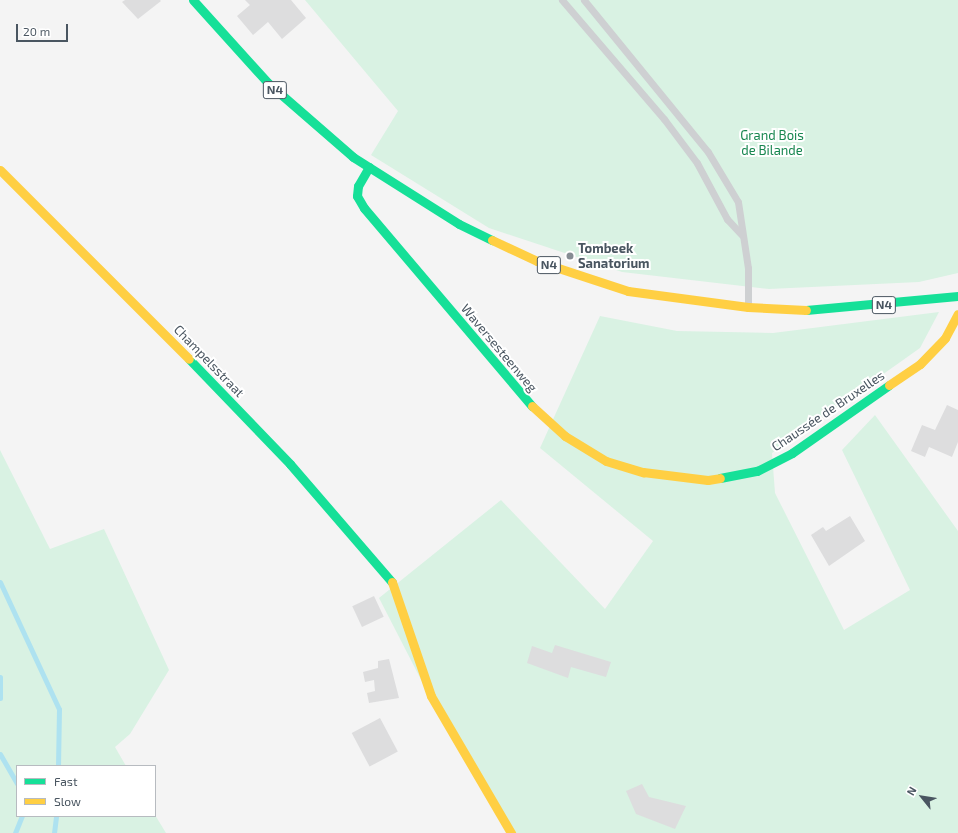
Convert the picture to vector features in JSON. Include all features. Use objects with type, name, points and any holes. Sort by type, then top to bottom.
[{"type":"street","name":"N4","points":[[193,0],[268,83],[322,132],[369,167],[459,224],[556,268],[628,291],[748,307],[810,310],[958,296]]},
{"type":"street","name":"Waversesteenweg","points":[[369,167],[358,186],[357,196],[364,208],[527,402],[565,436],[606,461],[685,479]]},
{"type":"street","name":"Champelsstraat","points":[[0,170],[127,294],[290,464],[389,579],[401,600],[431,696],[511,833]]},
{"type":"street","name":"Chaussée de Bruxelles","points":[[685,479],[708,480],[757,471],[792,453],[920,364],[945,338],[958,314]]},
{"type":"lane","points":[[562,0],[664,119],[697,163],[727,219],[742,235]]},
{"type":"lane","points":[[584,0],[708,152],[738,202],[748,268],[748,307]]},
{"type":"green space","name":"Grand Bois de Bilande","points":[[305,0],[958,0],[958,273],[919,282],[769,289],[622,272],[489,228],[371,155],[398,111]]},
{"type":"green space","points":[[939,312],[920,348],[772,453],[775,493],[844,630],[910,590],[842,450],[875,415],[958,531],[958,833],[511,833],[452,740],[379,598],[501,500],[605,609],[653,541],[540,448],[600,316],[677,331],[773,333]]},
{"type":"green space","points":[[0,450],[50,549],[104,529],[169,670],[130,734],[115,747],[125,765],[16,765],[16,817],[156,817],[166,833],[0,833]]},
{"type":"building","points":[[125,0],[161,1],[138,19],[122,2]]},
{"type":"building","points":[[245,0],[291,0],[306,18],[282,39],[268,22],[253,35],[237,16],[250,5]]},
{"type":"building","points":[[947,405],[958,410],[958,442],[952,457],[929,447],[925,457],[911,451],[922,425],[935,430]]},
{"type":"building","points":[[850,516],[865,541],[829,566],[811,535],[823,527],[826,531]]},
{"type":"building","points":[[374,596],[384,617],[362,627],[352,606]]},
{"type":"building","points":[[555,645],[611,662],[606,677],[571,667],[568,678],[527,663],[532,646],[552,653]]},
{"type":"building","points":[[389,659],[399,698],[369,703],[367,693],[375,691],[374,680],[365,682],[363,672],[378,668],[378,661]]},
{"type":"building","points":[[380,718],[398,752],[370,767],[352,733]]},
{"type":"building","points":[[642,784],[649,797],[686,806],[675,829],[636,814],[626,791]]},
{"type":"waterway","points":[[0,582],[59,709],[58,765]]},
{"type":"waterway","points":[[0,677],[0,698]]},
{"type":"waterway","points":[[0,754],[16,782]]},
{"type":"waterway","points":[[15,833],[22,817]]},
{"type":"waterway","points":[[54,833],[56,817]]},
{"type":"traffic: fast","points":[[193,0],[268,83],[353,157],[459,224],[492,240]]},
{"type":"traffic: fast","points":[[369,167],[358,186],[357,196],[364,208],[532,406]]},
{"type":"traffic: fast","points":[[806,310],[958,296]]},
{"type":"traffic: fast","points":[[189,359],[290,464],[392,582]]},
{"type":"traffic: fast","points":[[720,478],[757,471],[792,453],[889,385]]},
{"type":"traffic: slow","points":[[0,170],[189,359]]},
{"type":"traffic: slow","points":[[492,240],[537,261],[628,291],[748,307],[806,310]]},
{"type":"traffic: slow","points":[[889,385],[920,364],[945,338],[958,314]]},
{"type":"traffic: slow","points":[[532,406],[565,436],[606,461],[643,472],[708,480],[720,478]]},
{"type":"traffic: slow","points":[[392,582],[431,696],[511,833]]},
{"type":"place","name":"Tombeek Sanatorium","points":[[570,256]]}]
